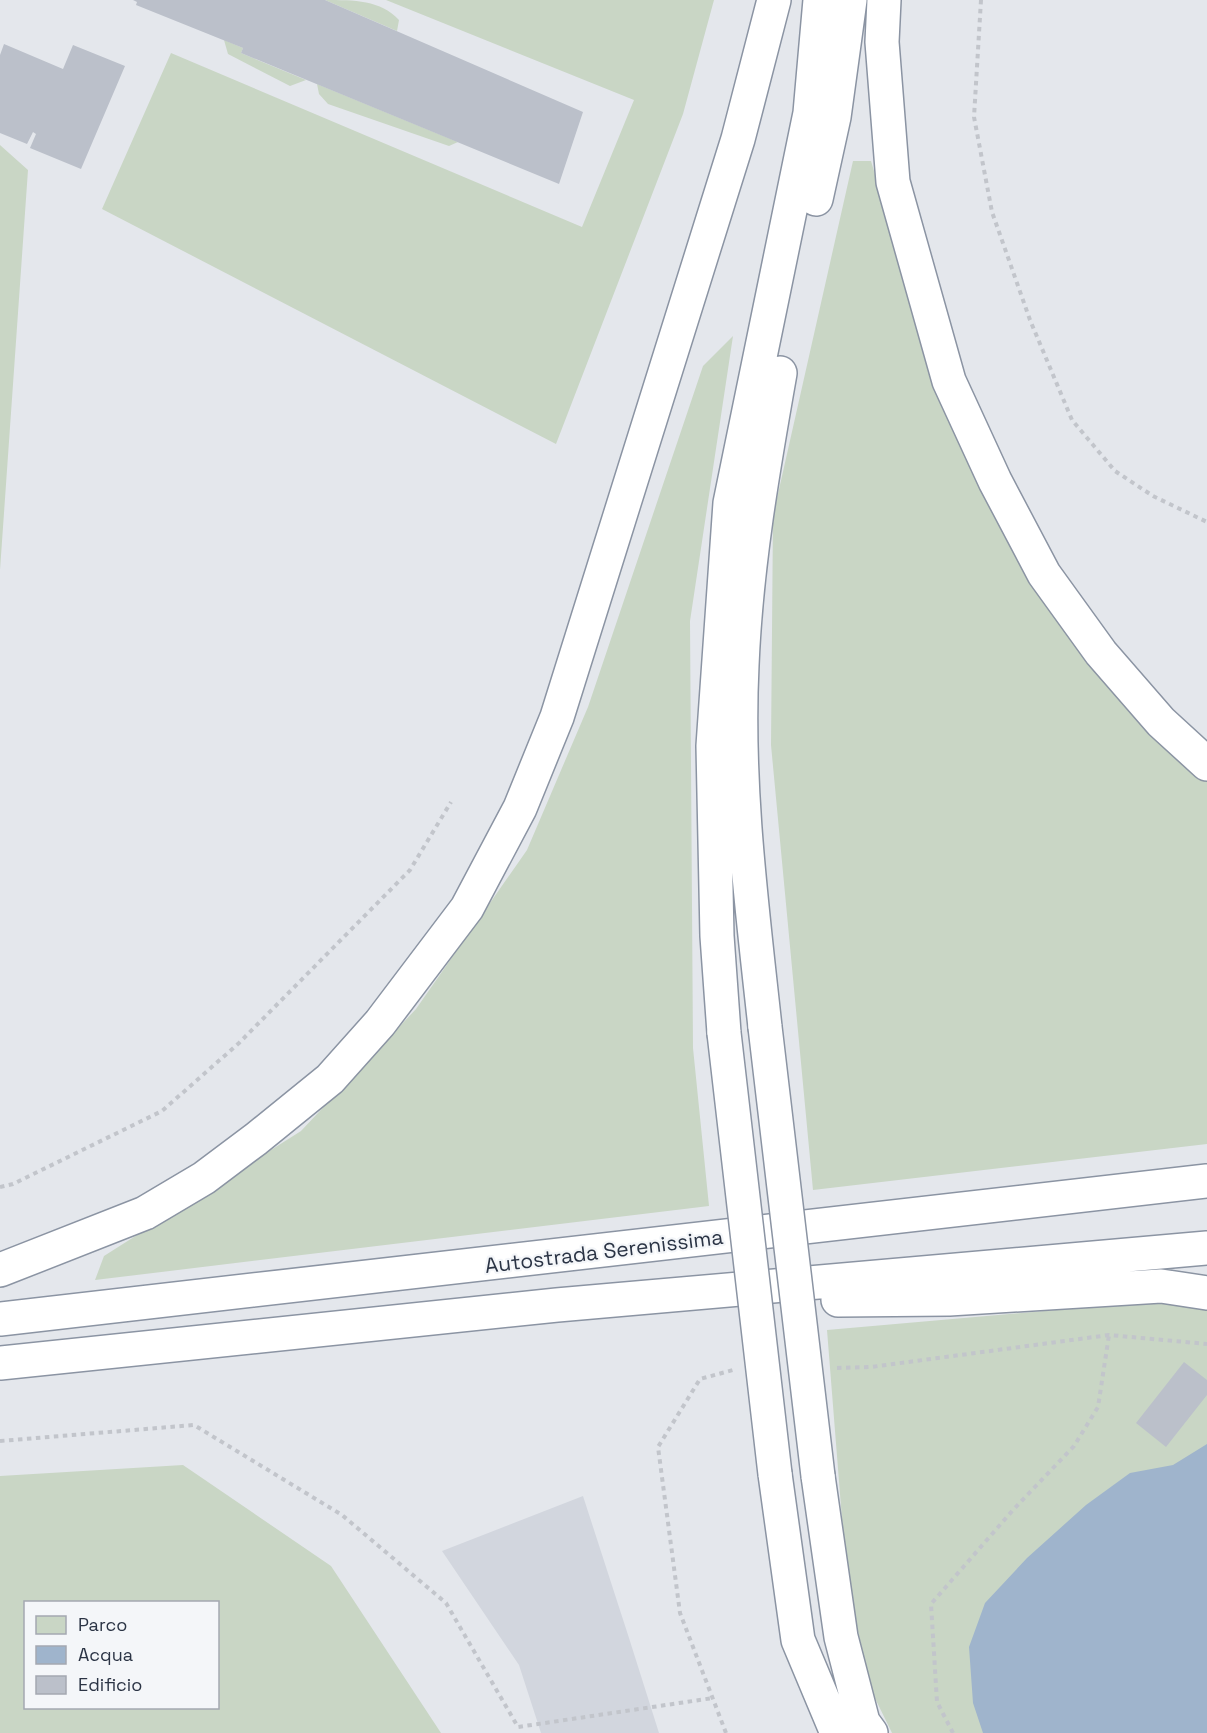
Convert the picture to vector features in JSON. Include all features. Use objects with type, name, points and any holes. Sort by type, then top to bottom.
[{"type":"highway","points":[[0,1270],[145,1213],[204,1178],[256,1139],[330,1079],[380,1023],[466,908],[520,808],[557,717],[738,139],[774,0]]},
{"type":"highway","points":[[820,0],[810,113],[730,503],[713,746],[717,936],[724,1033],[775,1474],[798,1640],[837,1733]]},
{"type":"highway","points":[[850,0],[834,117],[794,296],[765,460],[741,666],[744,824],[765,1027],[818,1476],[841,1637],[863,1722],[871,1733]]},
{"type":"highway","points":[[884,0],[882,42],[893,182],[949,381],[995,481],[1044,574],[1101,653],[1161,722],[1207,764]]},
{"type":"highway","name":"Autostrada Serenissima","points":[[0,1319],[1207,1181]]},
{"type":"highway","points":[[0,1363],[557,1305],[1207,1248]]},
{"type":"highway","points":[[557,1305],[949,1299],[1161,1286],[1207,1293]]},
{"type":"path","points":[[981,0],[974,117],[992,212],[1030,320],[1072,420],[1115,471],[1153,496],[1207,522]]},
{"type":"path","points":[[0,1187],[13,1184],[162,1111],[239,1043],[410,870],[451,802]]},
{"type":"path","points":[[953,1733],[937,1702],[931,1604],[1013,1510],[1074,1446],[1098,1407],[1109,1335],[1207,1344]]},
{"type":"path","points":[[0,1441],[194,1425],[342,1515],[447,1603],[518,1727],[713,1698]]},
{"type":"shaded area","points":[[583,1496],[659,1733],[541,1733],[519,1665],[442,1551]]},
{"type":"green space","points":[[325,0],[366,2],[384,8],[399,20],[397,31]]},
{"type":"green space","points":[[386,0],[714,0],[683,114],[556,444],[102,209],[171,53],[582,227],[634,100]]},
{"type":"green space","points":[[224,40],[243,48],[241,53],[306,80],[290,86],[228,54]]},
{"type":"green space","points":[[317,84],[458,142],[449,146],[328,104],[319,94]]},
{"type":"green space","points":[[0,145],[28,170],[0,570]]},
{"type":"green space","points":[[853,161],[871,161],[924,338],[985,484],[1207,777],[1207,1144],[813,1190],[771,745],[773,516]]},
{"type":"green space","points":[[733,336],[690,621],[693,1048],[709,1206],[95,1280],[104,1256],[301,1131],[416,1009],[527,850],[588,707],[703,366]]},
{"type":"green space","points":[[1180,1299],[1207,1306],[1207,1733],[892,1733],[871,1690],[847,1582],[827,1330]]},
{"type":"green space","points":[[183,1465],[331,1566],[441,1733],[0,1733],[0,1476]]},
{"type":"water","points":[[1207,1444],[1207,1733],[983,1733],[973,1703],[969,1647],[985,1603],[1027,1558],[1086,1505],[1130,1473],[1173,1465]]},
{"type":"building","points":[[133,0],[325,0],[583,112],[559,184],[241,53],[243,48],[136,5],[137,2]]},
{"type":"building","points":[[4,44],[63,69],[73,45],[125,66],[81,169],[30,148],[36,134],[33,132],[27,144],[0,133],[0,55]]},
{"type":"building","points":[[1184,1362],[1207,1380],[1207,1395],[1166,1447],[1136,1423]]}]
